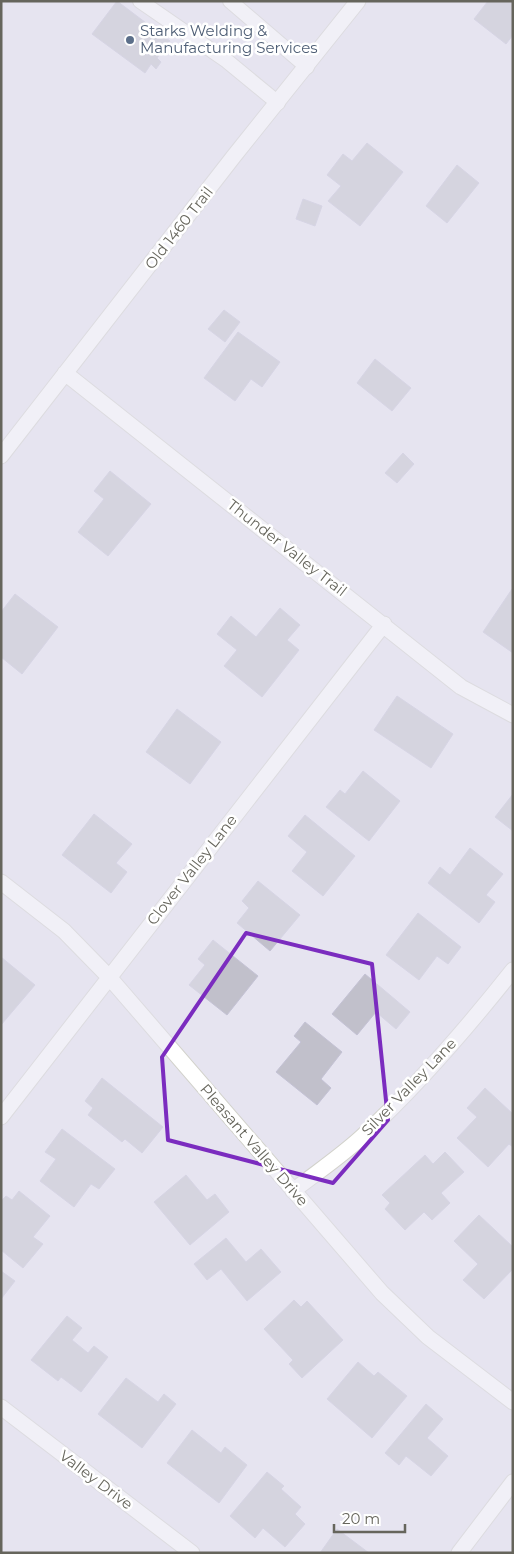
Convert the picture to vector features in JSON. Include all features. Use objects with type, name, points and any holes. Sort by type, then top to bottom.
[{"type":"street","name":"Old 1460 Trail","points":[[1,456],[358,1]]},
{"type":"street","name":"Thunder Valley Trail","points":[[66,373],[462,686],[513,715]]},
{"type":"street","name":"Clover Valley Lane","points":[[1,1117],[384,624]]},
{"type":"street","name":"Pleasant Valley Drive","points":[[1,882],[64,932],[109,977],[382,1293],[428,1338],[513,1402]]},
{"type":"street","name":"Silver Valley Lane","points":[[293,1191],[364,1135],[427,1073],[467,1028],[513,970]]},
{"type":"street","name":"Valley Drive","points":[[1,1407],[192,1553]]},
{"type":"street","points":[[459,1553],[513,1482]]},
{"type":"lane","points":[[140,1],[227,61],[278,102]]},
{"type":"lane","points":[[230,1],[307,67]]},
{"type":"highlighted area","points":[[246,933],[372,964],[388,1120],[333,1183],[168,1140],[162,1057]]},
{"type":"building","points":[[117,1],[170,41],[157,58],[161,62],[156,69],[151,64],[145,73],[92,34]]},
{"type":"building","points":[[488,1],[513,1],[513,35],[506,44],[474,19]]},
{"type":"building","points":[[367,143],[403,172],[360,226],[328,201],[341,186],[327,175],[343,154],[352,161]]},
{"type":"building","points":[[457,165],[479,183],[447,223],[426,206]]},
{"type":"building","points":[[303,199],[322,206],[315,226],[296,219]]},
{"type":"building","points":[[224,310],[240,322],[225,342],[208,329]]},
{"type":"building","points":[[238,332],[280,362],[262,387],[251,379],[235,401],[204,378]]},
{"type":"building","points":[[375,359],[411,388],[392,411],[357,383]]},
{"type":"building","points":[[403,453],[414,464],[397,483],[385,473]]},
{"type":"building","points":[[110,471],[151,504],[108,556],[78,532],[104,499],[94,491]]},
{"type":"building","points":[[513,589],[513,653],[483,632]]},
{"type":"building","points":[[15,594],[58,627],[22,674],[1,657],[1,612]]},
{"type":"building","points":[[280,608],[300,625],[287,640],[299,650],[262,697],[224,666],[237,650],[217,634],[231,616],[256,637]]},
{"type":"building","points":[[397,696],[453,734],[431,768],[374,730]]},
{"type":"building","points":[[177,709],[221,742],[190,784],[146,752]]},
{"type":"building","points":[[363,771],[400,801],[369,841],[326,807],[340,790],[345,794]]},
{"type":"building","points":[[513,794],[513,831],[495,817]]},
{"type":"building","points":[[94,814],[132,844],[116,863],[127,872],[111,893],[62,855]]},
{"type":"building","points":[[305,815],[355,856],[323,896],[292,871],[307,852],[288,836]]},
{"type":"building","points":[[470,848],[503,874],[486,895],[495,902],[479,923],[428,883],[440,867],[450,875]]},
{"type":"building","points":[[258,881],[300,915],[270,951],[237,923],[249,908],[242,901]]},
{"type":"building","points":[[418,913],[461,947],[448,964],[437,956],[419,980],[386,955]]},
{"type":"building","points":[[213,940],[258,976],[227,1015],[189,985],[205,965],[198,959]]},
{"type":"building","points":[[1,957],[35,985],[1,1025]]},
{"type":"building","points":[[365,974],[410,1012],[396,1029],[376,1012],[357,1035],[332,1014]]},
{"type":"building","points":[[305,1022],[342,1052],[321,1079],[331,1088],[317,1105],[276,1072],[301,1042],[294,1036]]},
{"type":"building","points":[[102,1078],[163,1127],[142,1153],[125,1139],[122,1142],[88,1115],[93,1108],[85,1101]]},
{"type":"building","points":[[485,1088],[513,1114],[513,1147],[509,1144],[488,1167],[457,1138],[477,1117],[467,1108]]},
{"type":"building","points":[[62,1129],[115,1169],[99,1189],[91,1184],[74,1207],[40,1181],[56,1159],[45,1152]]},
{"type":"building","points":[[445,1152],[464,1172],[441,1193],[450,1203],[432,1220],[424,1212],[405,1230],[385,1209],[390,1203],[382,1195],[425,1155],[433,1164]]},
{"type":"building","points":[[186,1175],[207,1200],[215,1194],[229,1212],[190,1245],[154,1202]]},
{"type":"building","points":[[19,1191],[50,1216],[33,1237],[43,1244],[23,1268],[1,1250],[1,1201],[6,1196],[12,1200]]},
{"type":"building","points":[[479,1215],[513,1247],[513,1269],[484,1299],[463,1280],[478,1264],[454,1241]]},
{"type":"building","points":[[226,1238],[246,1262],[261,1249],[281,1272],[247,1301],[221,1269],[207,1280],[194,1264]]},
{"type":"building","points":[[1,1271],[15,1281],[1,1299]]},
{"type":"building","points":[[294,1300],[301,1307],[307,1301],[343,1340],[302,1378],[289,1364],[293,1360],[264,1329]]},
{"type":"building","points":[[67,1316],[82,1328],[72,1340],[88,1353],[94,1346],[108,1357],[81,1392],[61,1377],[58,1381],[31,1360]]},
{"type":"building","points":[[358,1362],[374,1376],[378,1372],[407,1396],[372,1438],[327,1399]]},
{"type":"building","points":[[126,1378],[158,1402],[164,1394],[176,1404],[142,1448],[98,1414]]},
{"type":"building","points":[[426,1404],[443,1419],[427,1438],[448,1456],[431,1476],[406,1456],[399,1465],[385,1453]]},
{"type":"building","points":[[192,1430],[221,1453],[225,1447],[247,1465],[219,1503],[167,1463]]},
{"type":"building","points":[[267,1472],[284,1486],[281,1489],[301,1507],[295,1514],[305,1524],[285,1547],[263,1528],[255,1538],[230,1516]]},
{"type":"building","points":[[337,1529],[369,1553],[320,1553]]},
{"type":"place","name":"Starks Welding & Manufacturing Services","points":[[130,40]]}]
